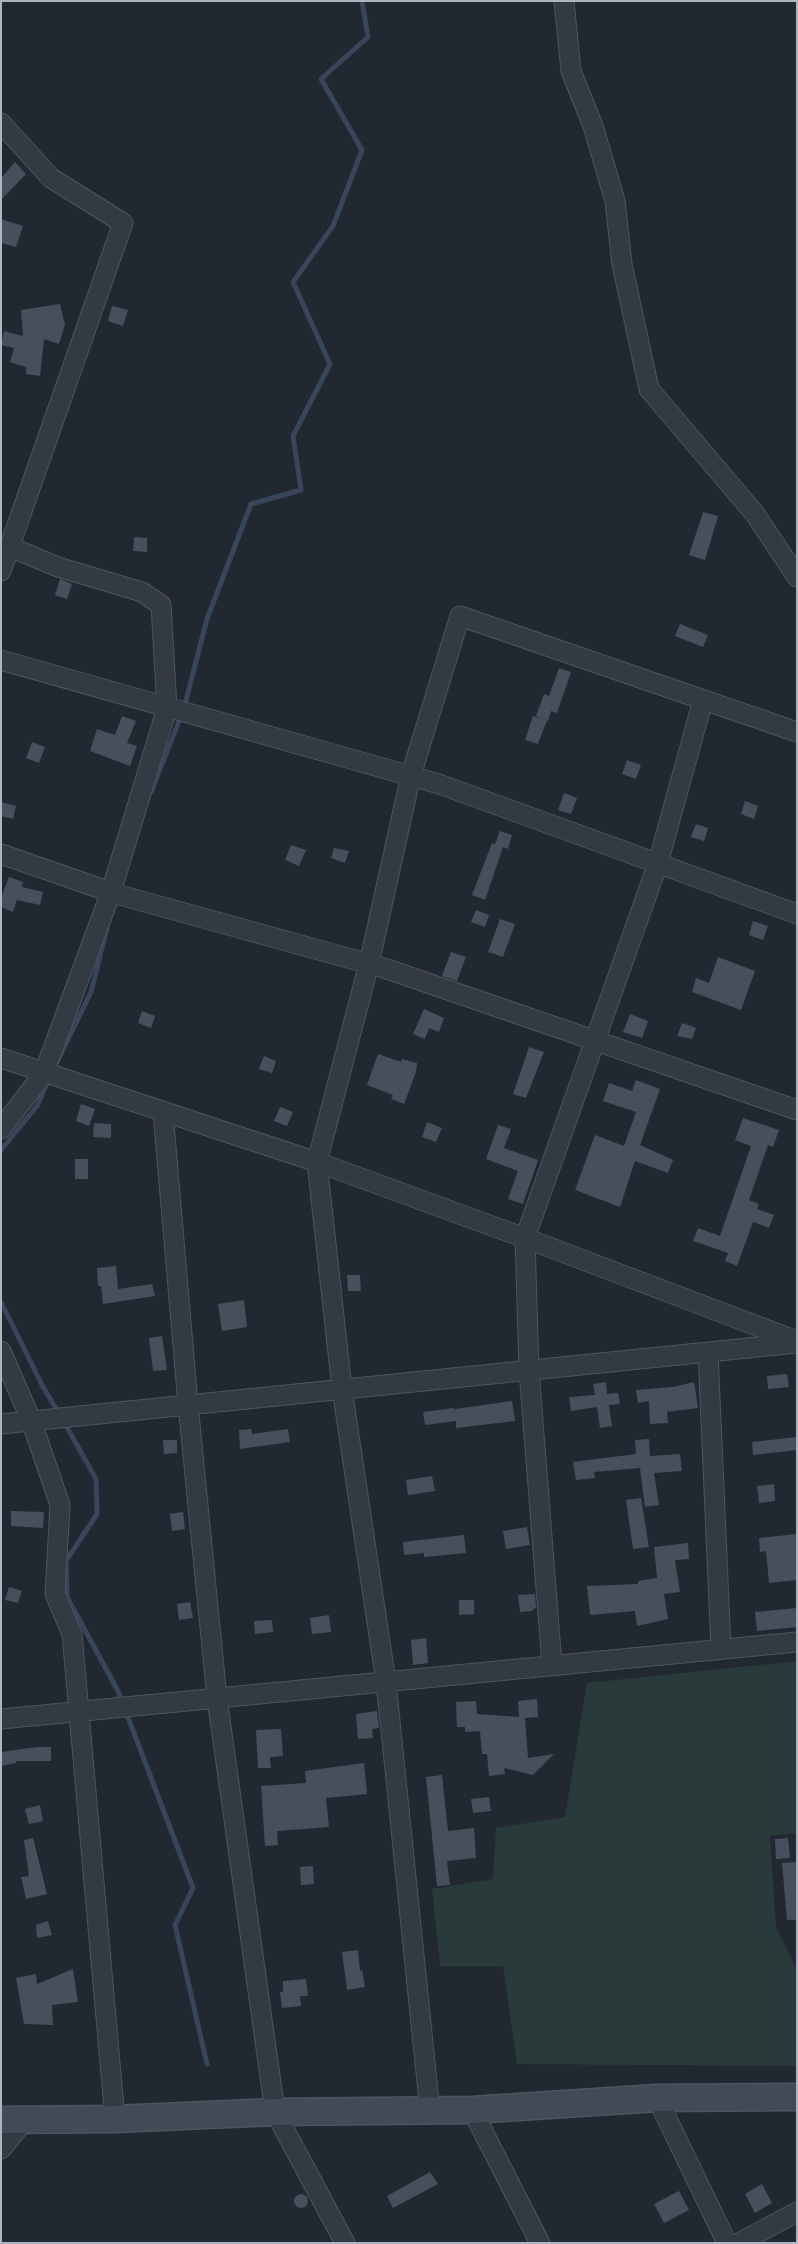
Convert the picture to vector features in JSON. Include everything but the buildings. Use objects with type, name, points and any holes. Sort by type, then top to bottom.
[{"type":"main road","points":[[13,2120],[115,2119],[275,2112],[472,2110],[657,2098],[797,2097]]},
{"type":"street","points":[[564,1],[571,71],[593,126],[615,201],[622,264],[649,389],[755,514],[797,577]]},
{"type":"street","points":[[1,123],[51,178],[123,223],[1,571]]},
{"type":"street","points":[[1,1129],[44,1073],[110,892],[167,708],[161,605],[142,592],[58,567],[10,547]]},
{"type":"street","points":[[430,2111],[386,1682],[342,1389],[317,1162],[369,964],[411,775],[460,616],[703,700],[796,728]]},
{"type":"street","points":[[1,660],[411,775],[797,914]]},
{"type":"street","points":[[552,1665],[529,1370],[526,1238],[658,864],[703,700]]},
{"type":"street","points":[[1,854],[110,892],[369,964],[797,1110]]},
{"type":"street","points":[[1,1058],[317,1162],[526,1238],[797,1342]]},
{"type":"street","points":[[163,1112],[188,1404],[217,1698],[275,2112],[345,2243]]},
{"type":"street","points":[[1,1424],[797,1342]]},
{"type":"street","points":[[1,1351],[31,1420],[60,1505],[55,1594],[72,1634],[115,2119]]},
{"type":"street","points":[[708,1352],[721,1649]]},
{"type":"street","points":[[1,1719],[797,1642]]},
{"type":"street","points":[[657,2098],[727,2243]]},
{"type":"street","points":[[472,2110],[540,2243]]},
{"type":"street","points":[[1,2149],[13,2120]]},
{"type":"street","points":[[739,2243],[797,2212]]},
{"type":"shaded area","points":[[797,1661],[797,1833],[770,1836],[776,1927],[797,1970],[797,2066],[517,2064],[503,1966],[440,1966],[432,1889],[493,1879],[496,1828],[565,1817],[587,1683]]},
{"type":"waterway","points":[[184,708],[207,619],[251,504],[301,490],[293,436],[330,364],[293,282],[333,226],[362,150],[321,79],[368,37],[362,1]]},
{"type":"waterway","points":[[151,792],[181,716]]},
{"type":"waterway","points":[[57,1062],[91,992],[107,928]]},
{"type":"waterway","points":[[1,1150],[37,1106],[49,1079]]},
{"type":"waterway","points":[[1,1302],[43,1387],[60,1415]]},
{"type":"waterway","points":[[64,1422],[96,1479],[97,1514],[66,1561],[67,1597],[118,1691],[193,1888],[175,1925],[207,2064]]}]
